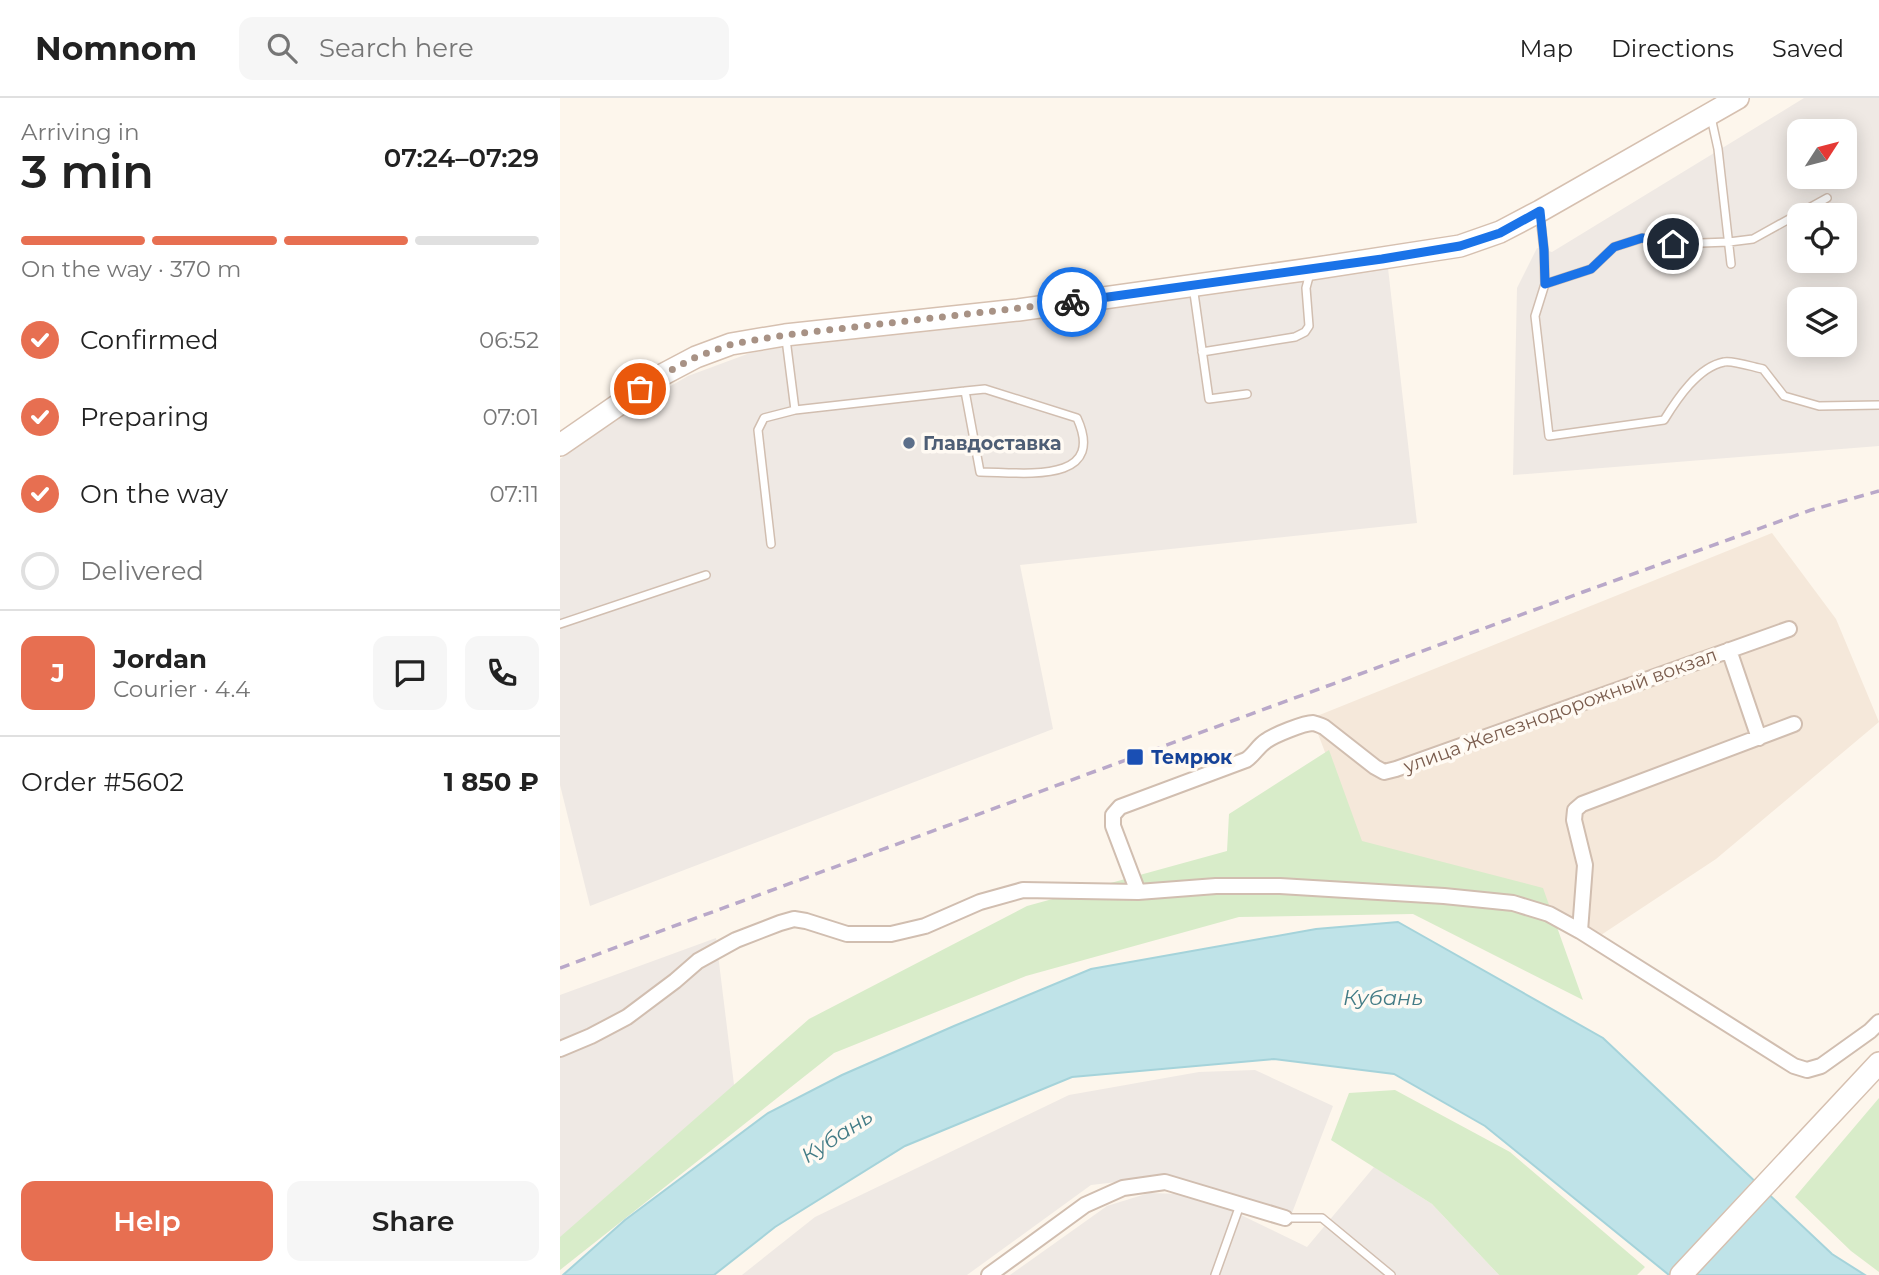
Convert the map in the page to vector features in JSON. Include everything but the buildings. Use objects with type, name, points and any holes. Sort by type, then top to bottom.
[{"type":"street","points":[[560,445],[650,382],[696,357],[732,344],[785,335],[1018,310],[1460,246],[1500,233],[1738,98]]},
{"type":"street","name":"улица Железнодорожный вокзал","points":[[1138,892],[1113,826],[1113,815],[1120,807],[1246,760],[1271,738],[1316,723],[1384,772],[1789,629]]},
{"type":"street","points":[[1729,650],[1759,738]]},
{"type":"street","points":[[1580,931],[1585,865],[1574,820],[1575,810],[1582,804],[1794,724]]},
{"type":"street","points":[[560,1049],[627,1017],[698,961],[736,940],[794,919],[848,934],[891,934],[925,926],[980,902],[1023,890],[1138,892],[1216,886],[1280,886],[1444,896],[1513,903],[1549,914],[1794,1066],[1807,1070],[1821,1066],[1879,1022]]},
{"type":"street","points":[[1681,1275],[1879,1063]]},
{"type":"street","points":[[989,1275],[1085,1205],[1123,1188],[1165,1182],[1285,1218]]},
{"type":"lane","points":[[1710,113],[1718,149],[1731,264]]},
{"type":"lane","points":[[1545,284],[1591,269],[1614,247],[1642,238],[1673,244],[1753,239],[1826,198]]},
{"type":"lane","points":[[1540,211],[1545,284],[1535,316],[1549,436],[1664,420],[1679,397],[1701,373],[1725,361],[1763,369],[1784,396],[1796,400],[1819,406],[1879,405]]},
{"type":"lane","points":[[1202,352],[1295,337],[1305,332],[1309,326],[1306,288],[1311,269]]},
{"type":"lane","points":[[1193,286],[1209,399],[1247,394]]},
{"type":"lane","points":[[785,335],[795,410]]},
{"type":"lane","points":[[771,544],[758,430],[764,418],[795,410],[965,391],[985,389],[1077,418],[1083,432],[1085,449],[1077,462],[1054,472],[979,472],[965,391]]},
{"type":"lane","points":[[560,624],[706,575]]},
{"type":"lane","points":[[1215,1275],[1241,1205]]},
{"type":"lane","points":[[1285,1218],[1322,1219],[1389,1274]]},
{"type":"shaded area","points":[[1804,98],[1879,98],[1879,446],[1513,475],[1517,288],[1537,248],[1552,252]]},
{"type":"shaded area","points":[[1388,268],[1417,523],[1020,565],[1053,729],[590,906],[560,785],[560,459],[629,410],[688,376],[750,353],[808,343]]},
{"type":"shaded area","points":[[1772,533],[1836,619],[1879,722],[1716,859],[1601,935],[1570,916],[1521,896],[1374,881],[1312,718]]},
{"type":"shaded area","points":[[716,938],[737,1109],[560,1254],[560,995]]},
{"type":"shaded area","points":[[1255,1070],[1333,1106],[1292,1213],[1169,1176],[1091,1185],[967,1275],[742,1275],[815,1217],[1069,1095],[1199,1072]]},
{"type":"shaded area","points":[[1374,1167],[1432,1204],[1499,1275],[1010,1275],[1107,1206],[1149,1193],[1183,1194],[1212,1201],[1307,1247]]},
{"type":"green space","points":[[1329,750],[1362,841],[1543,888],[1583,1000],[1413,914],[1239,917],[1026,976],[834,1053],[560,1270],[560,1237],[809,1019],[1027,906],[1227,851],[1229,814]]},
{"type":"green space","points":[[1395,1090],[1510,1152],[1645,1267],[1637,1275],[1499,1275],[1432,1204],[1331,1140],[1349,1093]]},
{"type":"green space","points":[[1879,1098],[1879,1272],[1851,1251],[1795,1197]]},
{"type":"water","name":"Кубань","points":[[1398,922],[1603,1038],[1832,1254],[1865,1275],[1669,1275],[1485,1126],[1394,1074],[1274,1059],[1072,1077],[905,1146],[775,1227],[714,1275],[563,1275],[625,1220],[768,1113],[842,1075],[954,1026],[1091,969],[1316,929]]},
{"type":"railway","points":[[560,968],[1583,592],[1811,510],[1879,491]]},
{"type":"way so far","points":[[640,389],[696,357],[732,344],[785,335],[1072,302]]},
{"type":"place","name":"Главдоставка","points":[[909,443]]},
{"type":"place","name":"Темрюк","points":[[1135,757]]},
{"type":"route","points":[[1072,302],[1460,246],[1500,233],[1540,211],[1545,284],[1591,269],[1614,247],[1642,238],[1673,244]]}]
